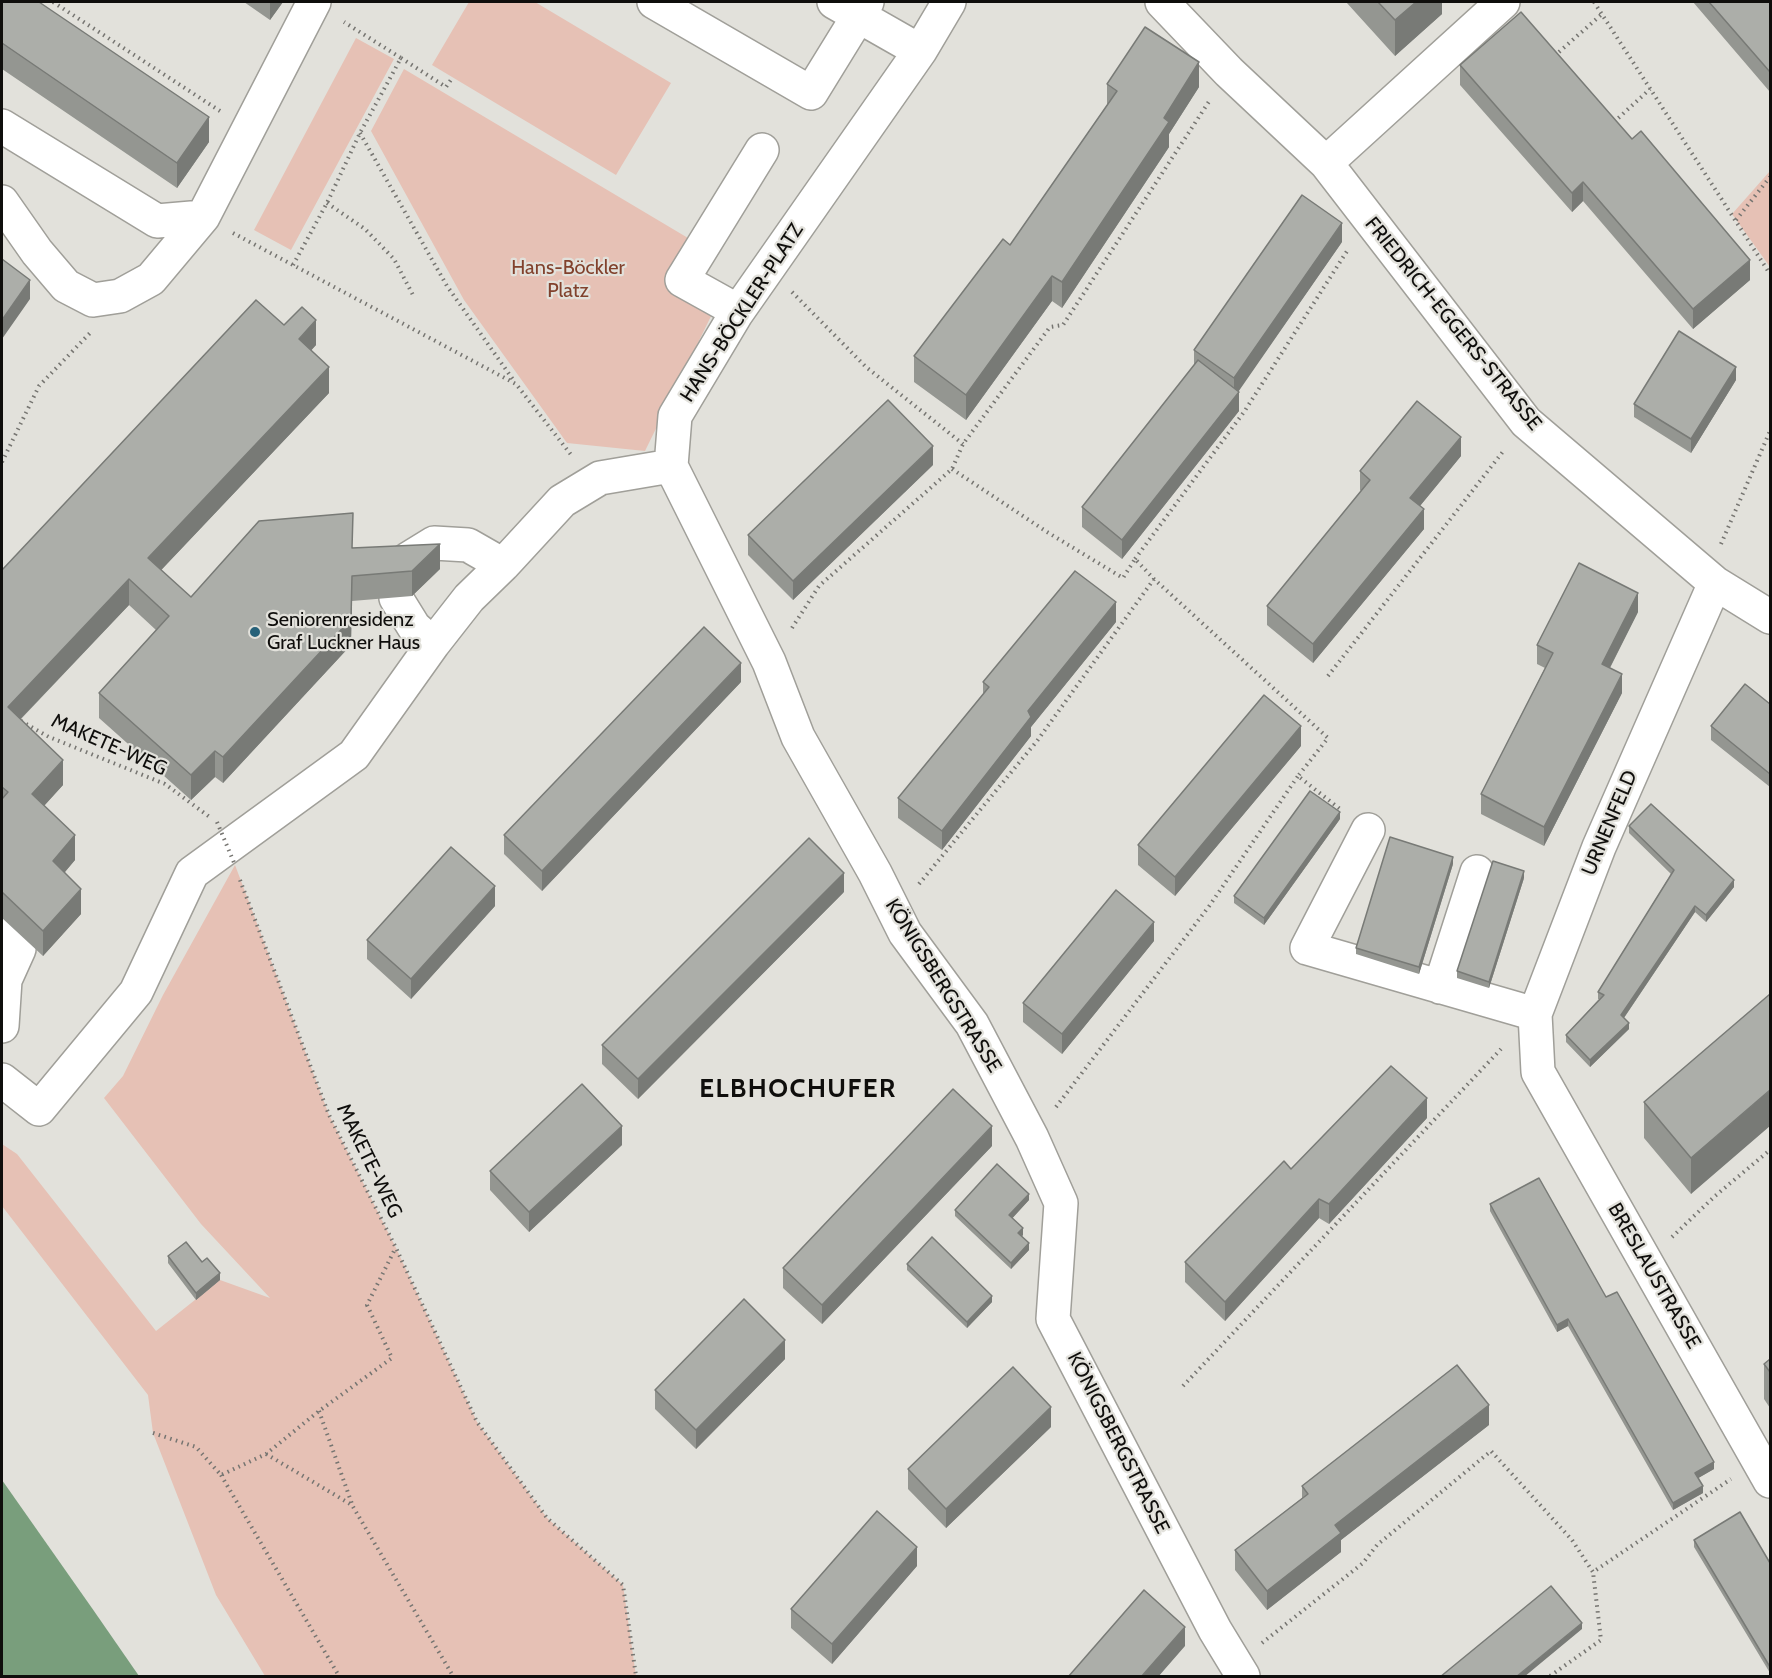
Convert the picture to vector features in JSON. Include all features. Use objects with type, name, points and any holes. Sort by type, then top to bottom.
[{"type":"street","points":[[2,202],[37,252],[66,286],[93,300],[120,296],[151,279],[203,217],[313,2]]},
{"type":"street","points":[[654,2],[810,93],[853,6],[920,51]]},
{"type":"street","name":"HANS-BÖCKLER-PLATZ","points":[[671,466],[675,416],[736,314],[920,51],[949,2]]},
{"type":"street","name":"FRIEDRICH-EGGERS-STRASSE","points":[[1162,2],[1229,72],[1326,163],[1526,422],[1722,586],[1770,617]]},
{"type":"street","points":[[1326,163],[1503,2]]},
{"type":"street","points":[[2,126],[157,221],[203,217]]},
{"type":"street","points":[[736,314],[727,305],[682,280],[762,150]]},
{"type":"street","points":[[2,1080],[39,1109],[136,992],[192,873],[354,755],[433,644],[469,598],[562,501],[600,478],[671,466]]},
{"type":"street","name":"KÖNIGSBERGSTRASSE","points":[[671,466],[769,662],[798,737],[896,912],[905,933],[972,1024],[1032,1138],[1062,1203],[1053,1319],[1215,1630],[1239,1670]]},
{"type":"street","points":[[433,644],[414,627],[398,585],[408,559],[434,543],[468,545],[503,565]]},
{"type":"street","name":"URNENFELD","points":[[1538,1072],[1535,1014],[1599,847],[1722,586]]},
{"type":"street","points":[[1368,830],[1307,948],[1535,1014]]},
{"type":"street","points":[[1440,987],[1477,872]]},
{"type":"street","points":[[2,933],[19,949],[5,980],[2,1026]]},
{"type":"street","name":"BRESLAUSTRASSE","points":[[1538,1072],[1765,1471]]},
{"type":"path","points":[[53,2],[247,129]]},
{"type":"path","points":[[313,2],[446,87],[453,77]]},
{"type":"path","points":[[1594,2],[1770,274]]},
{"type":"path","points":[[1559,52],[1602,14]]},
{"type":"path","points":[[293,265],[400,58]]},
{"type":"path","points":[[1614,122],[1650,88]]},
{"type":"path","points":[[360,133],[447,286],[516,384],[574,460]]},
{"type":"path","points":[[769,662],[819,586],[952,469],[963,444],[1050,327],[1063,325],[1186,133]]},
{"type":"path","points":[[1736,220],[1770,177]]},
{"type":"path","points":[[327,203],[365,229],[393,258],[413,295]]},
{"type":"path","points":[[203,217],[516,384]]},
{"type":"path","points":[[952,469],[1047,532],[1123,578],[1244,412],[1369,218]]},
{"type":"path","points":[[769,267],[866,367],[963,444]]},
{"type":"path","points":[[2,462],[39,386],[98,324],[120,296]]},
{"type":"path","points":[[1328,676],[1526,422]]},
{"type":"path","points":[[1722,586],[1770,431]]},
{"type":"path","points":[[1032,1138],[1210,905],[1298,776],[1328,738],[1135,559]]},
{"type":"path","points":[[896,912],[1036,741],[1154,579]]},
{"type":"path","name":"MAKETE-WEG","points":[[20,720],[49,737],[165,784],[217,822],[329,1115],[396,1248],[477,1422],[547,1518],[623,1585],[636,1677]]},
{"type":"path","points":[[1298,776],[1368,830]]},
{"type":"path","points":[[1183,1386],[1535,1014]]},
{"type":"path","points":[[1646,1262],[1715,1196],[1770,1150]]},
{"type":"path","points":[[221,1475],[266,1454],[392,1358],[367,1305],[396,1248]]},
{"type":"path","points":[[319,1412],[352,1504],[453,1677]]},
{"type":"path","points":[[153,1433],[196,1447],[221,1475],[339,1677]]},
{"type":"path","points":[[1239,1670],[1364,1563],[1377,1545],[1491,1451],[1572,1540],[1593,1572],[1601,1640],[1550,1677]]},
{"type":"path","points":[[266,1454],[352,1504]]},
{"type":"path","points":[[1593,1572],[1765,1471]]},
{"type":"green space","points":[[469,2],[535,2],[671,83],[616,175],[432,65]]},
{"type":"green space","points":[[356,38],[394,59],[291,250],[254,230]]},
{"type":"green space","name":"Hans-Böckler Platz","points":[[404,69],[688,238],[665,283],[715,308],[645,451],[567,443],[464,300],[371,131]]},
{"type":"green space","points":[[1770,171],[1770,267],[1732,214]]},
{"type":"green space","points":[[235,865],[329,1115],[396,1248],[477,1422],[547,1518],[623,1585],[636,1676],[265,1676],[216,1595],[153,1433],[148,1395],[2,1206],[2,1144],[17,1154],[156,1331],[220,1280],[270,1298],[201,1224],[104,1098],[123,1076],[163,995]]},
{"type":"shaded area","points":[[2,1480],[94,1611],[139,1676],[2,1676]]},
{"type":"building","points":[[2,2],[39,2],[209,117],[177,163],[2,43]]},
{"type":"building","points":[[1378,2],[1416,2],[1395,20]]},
{"type":"building","points":[[1709,2],[1770,2],[1770,72]]},
{"type":"building","points":[[1521,12],[1632,139],[1641,131],[1750,260],[1693,309],[1583,182],[1572,193],[1460,65]]},
{"type":"building","points":[[1145,27],[1199,62],[1164,118],[1169,122],[1062,282],[1052,276],[966,395],[914,356],[1003,239],[1010,245],[1117,91],[1107,84]]},
{"type":"building","points":[[1302,195],[1342,223],[1234,378],[1194,350]]},
{"type":"building","points":[[2,259],[30,280],[2,320]]},
{"type":"building","name":"Seniorenresidenz Graf Luckner Haus","points":[[256,300],[284,325],[302,307],[316,320],[299,339],[329,367],[148,558],[191,597],[259,521],[353,513],[352,548],[440,544],[412,571],[352,576],[351,619],[223,757],[215,751],[191,775],[99,693],[169,616],[129,579],[8,707],[63,760],[32,794],[75,835],[53,861],[81,889],[43,931],[2,892],[2,799],[8,792],[2,787],[2,570]]},
{"type":"building","points":[[1679,331],[1736,367],[1691,439],[1634,404]]},
{"type":"building","points":[[1198,360],[1239,392],[1122,540],[1082,507]]},
{"type":"building","points":[[888,400],[933,446],[793,581],[748,535]]},
{"type":"building","points":[[1417,401],[1461,437],[1410,498],[1424,509],[1313,644],[1267,606],[1370,480],[1360,471]]},
{"type":"building","points":[[1579,563],[1638,593],[1602,664],[1622,674],[1544,827],[1481,794],[1553,653],[1537,645]]},
{"type":"building","points":[[1075,571],[1116,602],[1028,711],[1031,717],[942,831],[898,798],[989,687],[983,682]]},
{"type":"building","points":[[704,627],[741,663],[542,871],[504,835]]},
{"type":"building","points":[[1745,684],[1770,704],[1770,774],[1711,726]]},
{"type":"building","points":[[1264,695],[1301,726],[1175,877],[1138,845]]},
{"type":"building","points":[[1310,791],[1340,812],[1264,918],[1234,896]]},
{"type":"building","points":[[1651,804],[1734,880],[1706,915],[1695,906],[1621,1015],[1629,1023],[1590,1060],[1566,1035],[1604,995],[1598,992],[1674,870],[1629,826]]},
{"type":"building","points":[[1390,837],[1453,857],[1419,967],[1356,948]]},
{"type":"building","points":[[809,838],[844,873],[638,1079],[602,1045]]},
{"type":"building","points":[[451,847],[495,886],[411,979],[367,940]]},
{"type":"building","points":[[1493,861],[1524,871],[1489,982],[1457,971]]},
{"type":"building","points":[[1116,890],[1154,922],[1062,1034],[1023,1003]]},
{"type":"building","points":[[1770,994],[1770,1090],[1691,1158],[1644,1102]]},
{"type":"building","points":[[1391,1066],[1427,1098],[1329,1204],[1319,1199],[1225,1302],[1185,1262],[1284,1161],[1291,1169]]},
{"type":"building","points":[[582,1084],[622,1126],[529,1212],[490,1171]]},
{"type":"building","points":[[953,1089],[992,1126],[822,1305],[783,1268]]},
{"type":"building","points":[[997,1164],[1029,1194],[1009,1215],[1023,1228],[1018,1233],[1029,1243],[1011,1263],[955,1210]]},
{"type":"building","points":[[1539,1178],[1606,1297],[1617,1292],[1714,1462],[1695,1473],[1703,1486],[1673,1503],[1568,1319],[1557,1325],[1490,1204]]},
{"type":"building","points":[[932,1237],[992,1296],[967,1322],[907,1264]]},
{"type":"building","points":[[186,1242],[202,1262],[207,1258],[220,1273],[196,1293],[168,1256]]},
{"type":"building","points":[[744,1299],[785,1340],[696,1430],[655,1390]]},
{"type":"building","points":[[1770,1359],[1770,1372],[1764,1364]]},
{"type":"building","points":[[1457,1365],[1489,1405],[1335,1525],[1341,1533],[1267,1591],[1235,1550],[1308,1494],[1302,1486]]},
{"type":"building","points":[[1013,1367],[1051,1407],[946,1509],[908,1469]]},
{"type":"building","points":[[877,1511],[917,1547],[832,1644],[791,1609]]},
{"type":"building","points":[[1740,1512],[1770,1563],[1770,1667],[1694,1540]]},
{"type":"building","points":[[1551,1586],[1582,1623],[1516,1677],[1440,1677]]},
{"type":"building","points":[[1144,1590],[1185,1627],[1141,1677],[1068,1677]]},
{"type":"place","name":"Seniorenresidenz Graf Luckner Haus","points":[[255,632]]},
{"type":"district","name":"ELBHOCHUFER","points":[[798,1089]]}]
